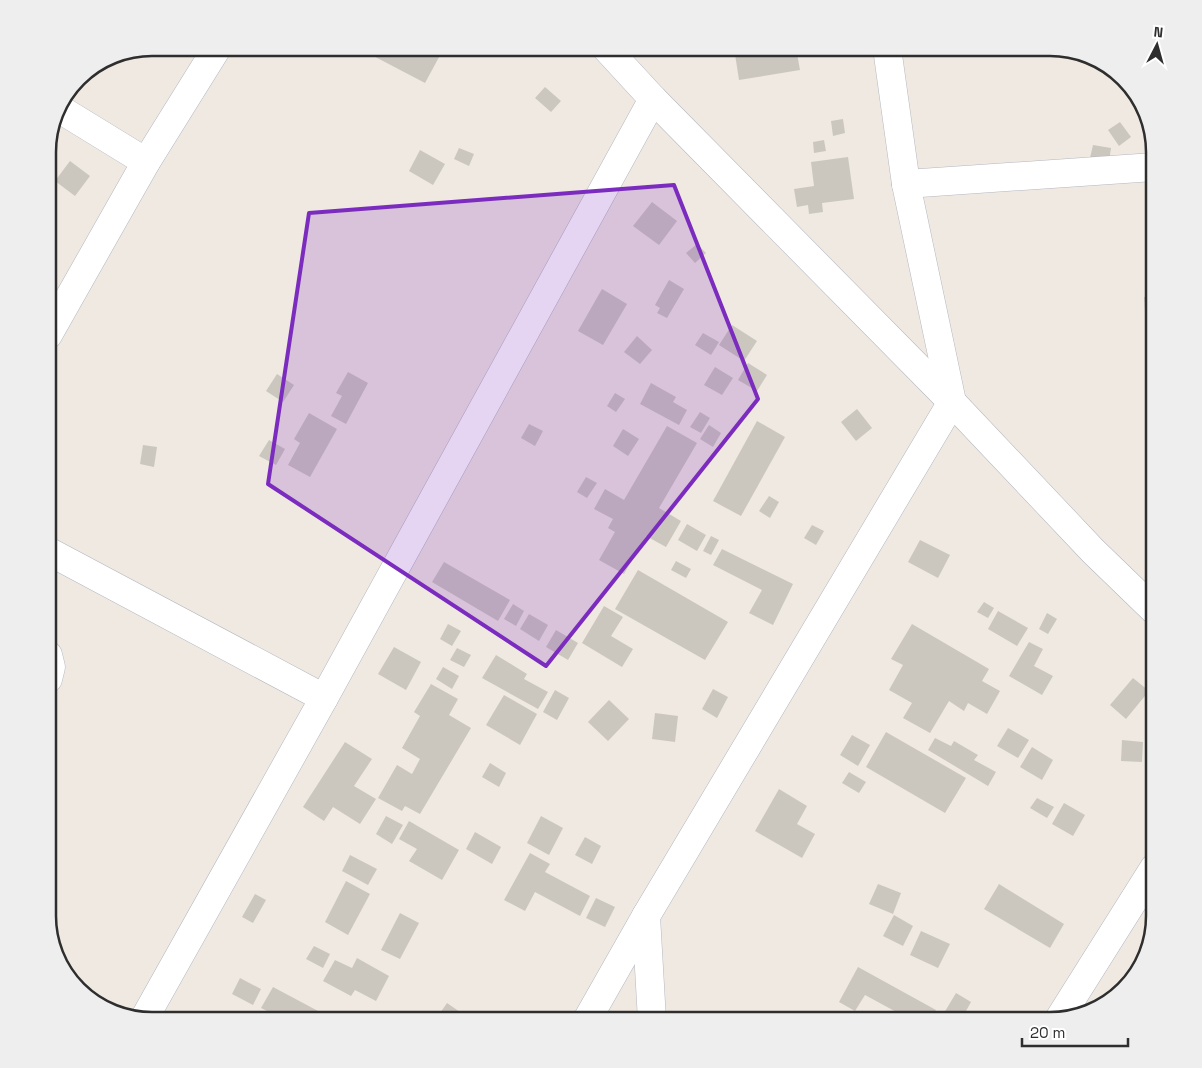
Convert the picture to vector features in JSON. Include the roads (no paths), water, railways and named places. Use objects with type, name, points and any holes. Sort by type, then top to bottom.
[{"type":"street","points":[[56,321],[146,162],[212,56]]},
{"type":"street","points":[[613,56],[653,99],[952,402],[1093,551],[1146,602]]},
{"type":"street","points":[[592,1012],[646,916],[952,402],[906,184],[888,56]]},
{"type":"street","points":[[148,1012],[324,698],[653,99]]},
{"type":"street","points":[[65,112],[146,162]]},
{"type":"street","points":[[906,184],[1146,168]]},
{"type":"street","points":[[56,555],[324,698]]},
{"type":"street","points":[[1064,1011],[1146,881]]},
{"type":"street","points":[[646,916],[652,1012]]}]
